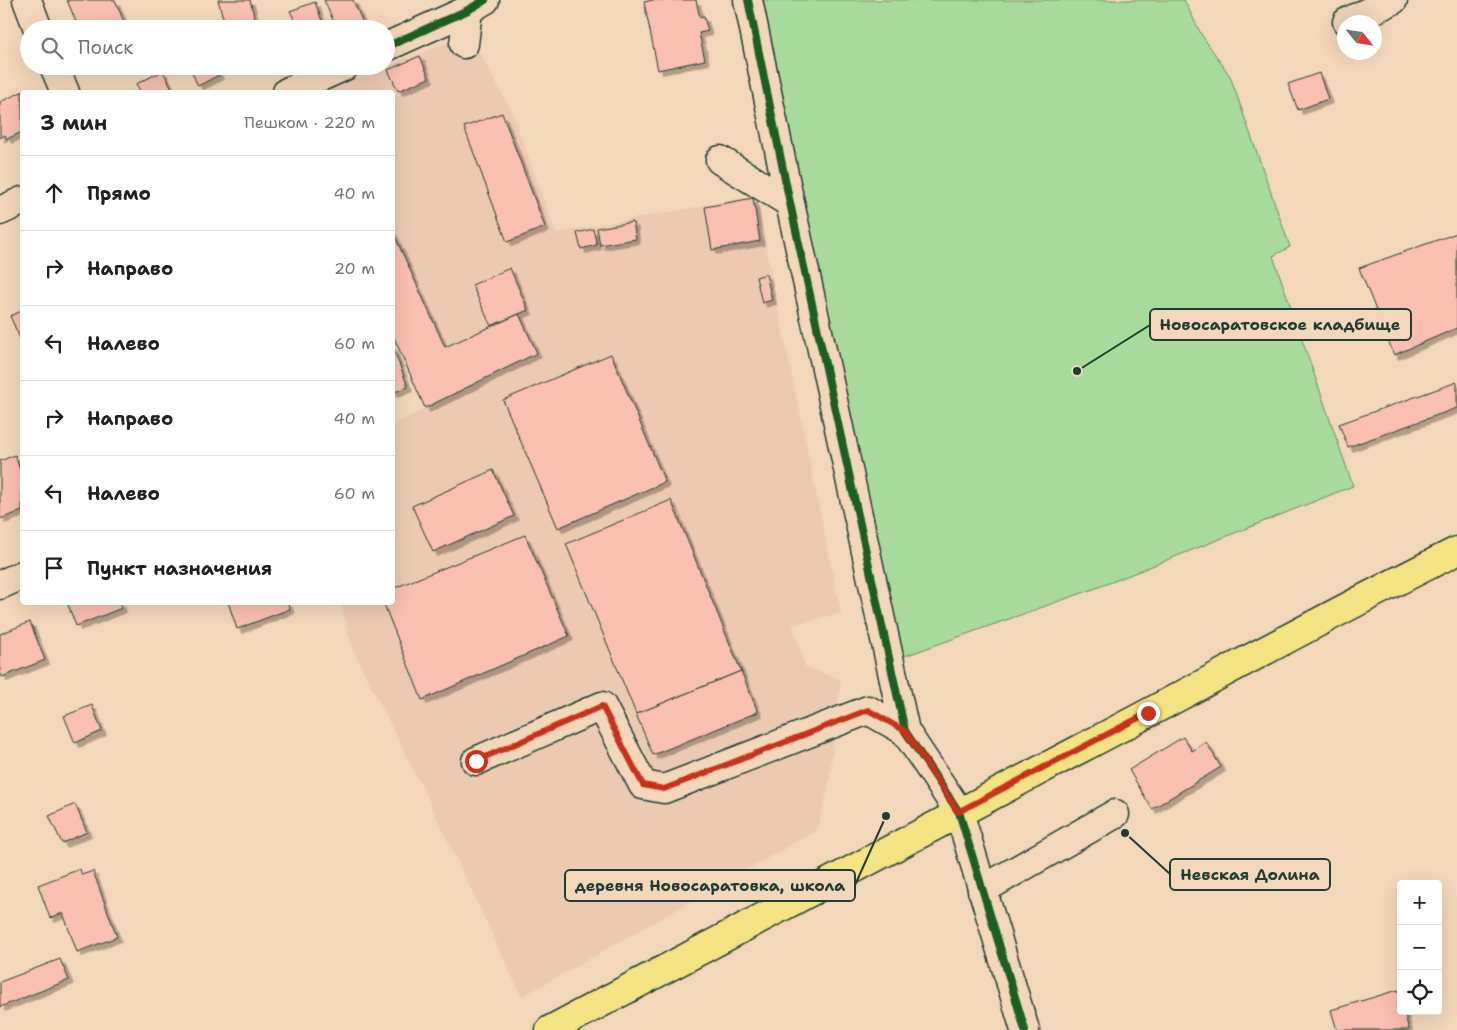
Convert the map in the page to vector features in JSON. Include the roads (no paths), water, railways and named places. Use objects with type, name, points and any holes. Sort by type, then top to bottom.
[{"type":"main road","points":[[550,1030],[958,812],[1375,592],[1457,551]]},
{"type":"street","points":[[27,0],[35,20]]},
{"type":"street","points":[[748,0],[790,203],[905,731],[958,812],[1025,1030]]},
{"type":"street","points":[[1362,15],[1393,0]]},
{"type":"street","points":[[464,44],[476,5]]},
{"type":"street","points":[[395,43],[476,5]]},
{"type":"street","points":[[57,75],[63,90]]},
{"type":"street","points":[[291,90],[325,75]]},
{"type":"street","points":[[720,160],[790,203]]},
{"type":"street","points":[[0,211],[20,202]]},
{"type":"street","points":[[0,585],[20,576]]},
{"type":"street","points":[[476,761],[602,706],[643,785],[664,789],[868,710],[905,731]]},
{"type":"street","points":[[982,890],[1115,814]]},
{"type":"place","name":"Новосаратовское кладбище","points":[[1077,371]]},
{"type":"place","name":"деревня Новосаратовка, школа","points":[[886,816]]},
{"type":"place","name":"Невская Долина","points":[[1125,833]]}]
